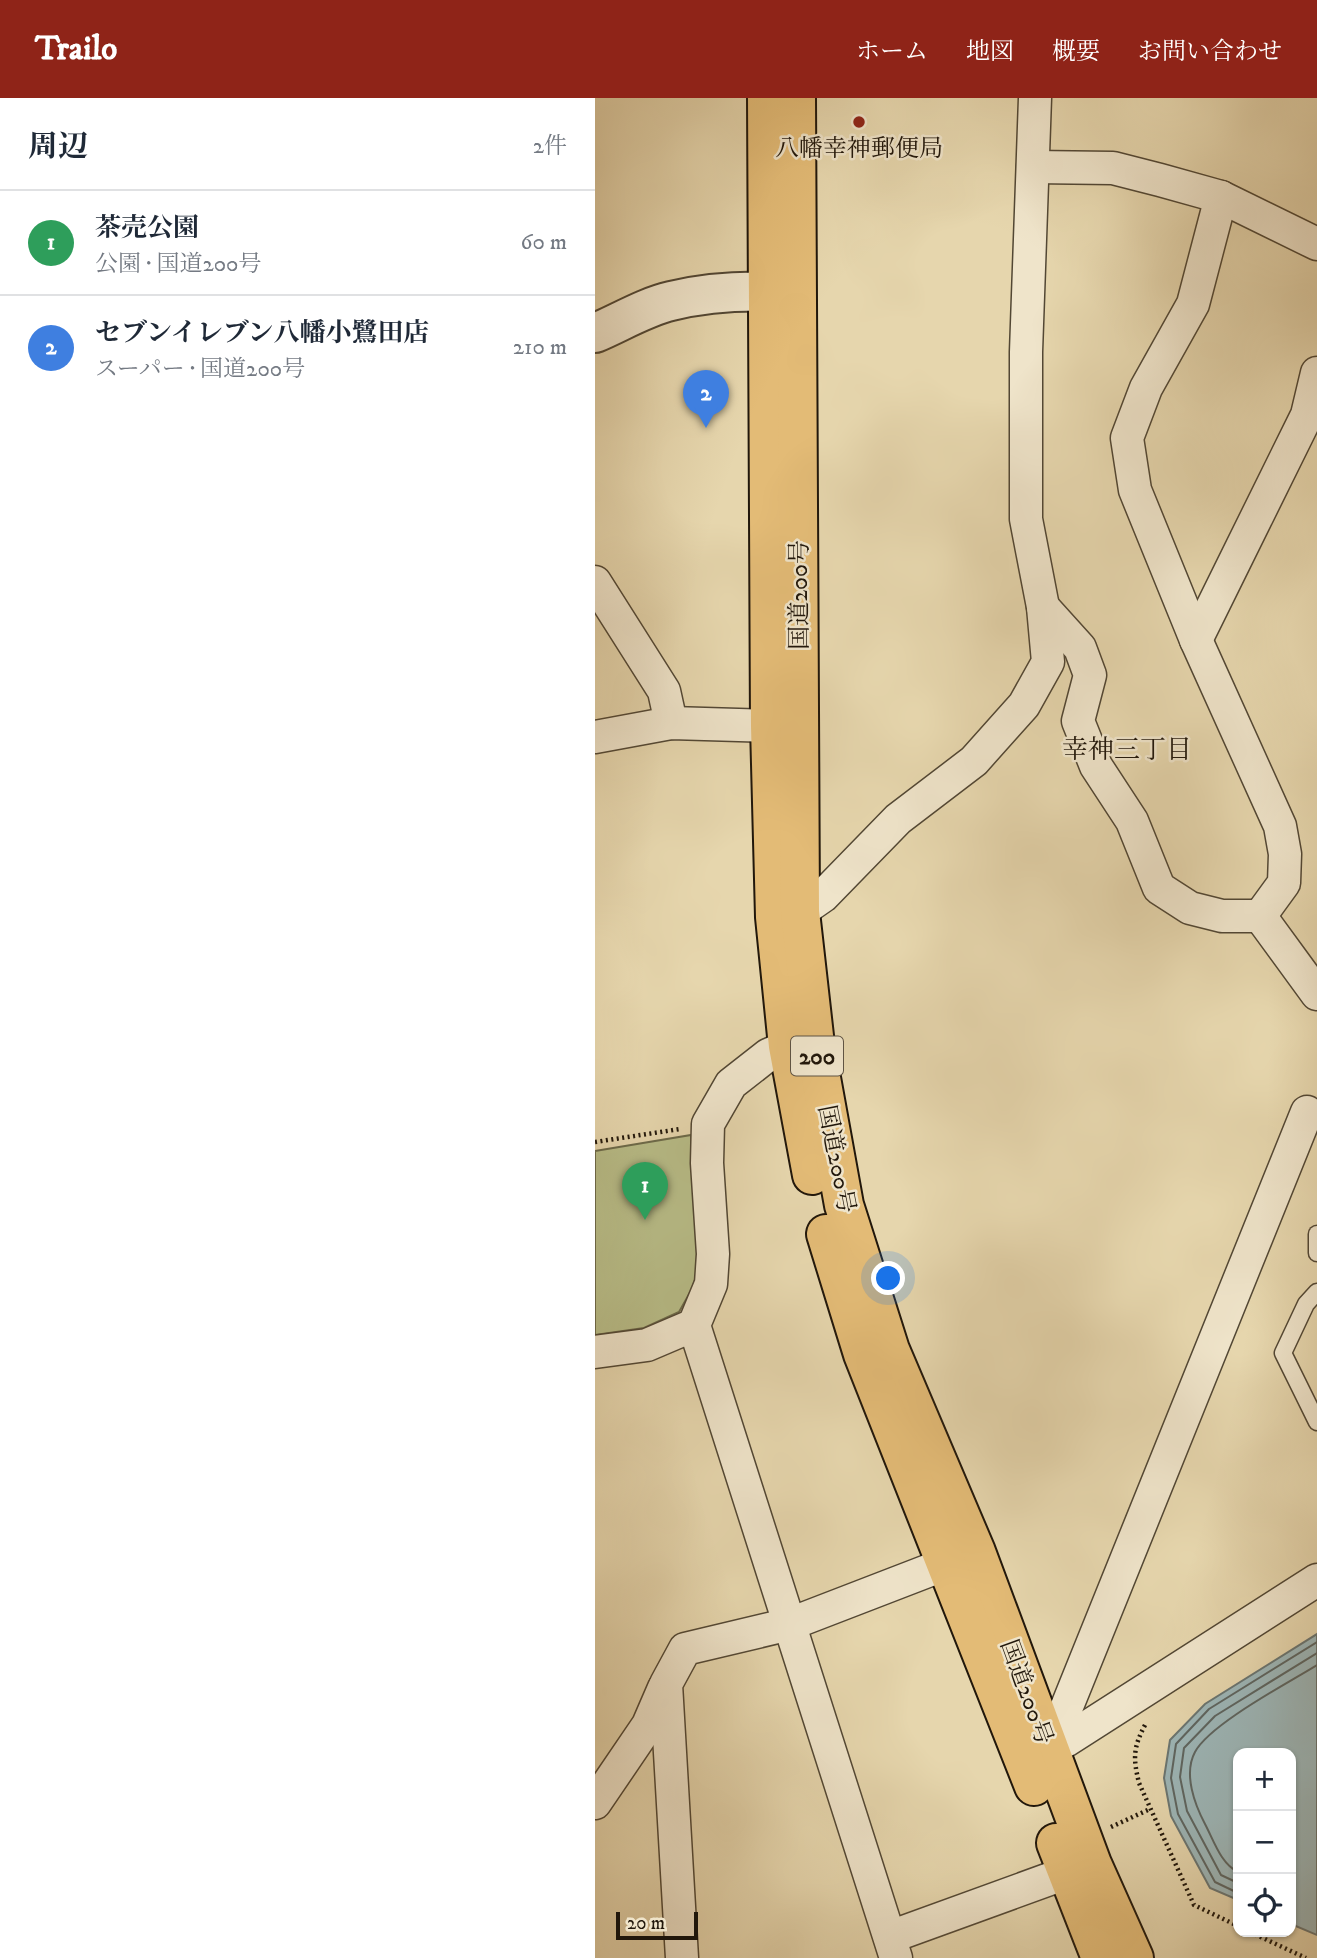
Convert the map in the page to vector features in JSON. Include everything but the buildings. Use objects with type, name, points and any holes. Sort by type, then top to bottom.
[{"type":"highway","name":"国道200号","points":[[767,98],[783,292]]},
{"type":"highway","name":"国道200号","points":[[796,98],[783,292],[785,724],[787,915],[802,1046],[844,1205],[890,1350],[960,1558],[1080,1868],[1101,1958]]},
{"type":"highway","name":"国道200号","points":[[1080,1868],[1134,1958]]},
{"type":"street","points":[[787,915],[823,896],[898,819],[974,761],[1024,705],[1048,662],[1043,607],[1026,519],[1026,352],[1035,98]]},
{"type":"street","points":[[1033,167],[1113,169],[1221,197],[1317,244]]},
{"type":"street","points":[[1221,197],[1193,304],[1146,388],[1127,438],[1135,490],[1196,639],[1280,827],[1285,855],[1285,883],[1260,916]]},
{"type":"street","points":[[597,326],[669,301],[710,295],[783,292]]},
{"type":"street","points":[[1196,639],[1312,417],[1317,373]]},
{"type":"street","points":[[595,582],[664,691],[671,723]]},
{"type":"street","points":[[1043,607],[1080,648],[1090,675],[1078,721],[1096,765],[1132,821],[1159,888],[1190,908],[1221,916],[1260,916]]},
{"type":"street","points":[[595,737],[671,723],[785,724]]},
{"type":"street","points":[[1260,916],[1317,994]]},
{"type":"street","points":[[802,1046],[768,1055],[731,1084],[708,1124],[707,1163],[713,1254],[711,1284],[694,1325],[893,1948],[1080,1868]]},
{"type":"street","points":[[1036,1755],[1307,1112]]},
{"type":"street","points":[[595,1352],[647,1345],[694,1325]]},
{"type":"street","points":[[595,1803],[648,1725],[685,1648],[790,1624],[960,1558]]},
{"type":"street","points":[[1036,1755],[1317,1580]]},
{"type":"street","points":[[666,1684],[682,1958]]},
{"type":"lane","points":[[1317,1234],[1317,1253]]},
{"type":"lane","points":[[1317,1292],[1306,1304],[1283,1353],[1317,1422]]},
{"type":"path","points":[[595,1142],[708,1124]]},
{"type":"path","points":[[1148,1721],[1135,1744],[1139,1783],[1194,1906],[1233,1924]]},
{"type":"path","points":[[1107,1828],[1150,1809]]},
{"type":"path","points":[[1261,1937],[1305,1958]]},
{"type":"green space","points":[[691,1135],[698,1270],[692,1289],[679,1312],[644,1328],[595,1335],[595,1151]]},
{"type":"water","points":[[1317,1634],[1317,1935],[1296,1926],[1296,1748],[1233,1748],[1233,1898],[1210,1888],[1171,1816],[1164,1778],[1170,1740],[1205,1704]]},
{"type":"place","name":"八幡幸神郵便局","points":[[859,122]]},
{"type":"place","name":"セブンイレブン八幡小鷺田店","points":[[706,428]]},
{"type":"place","name":"茶売公園","points":[[645,1220]]},
{"type":"district","name":"幸神三丁目","points":[[1127,749]]}]
